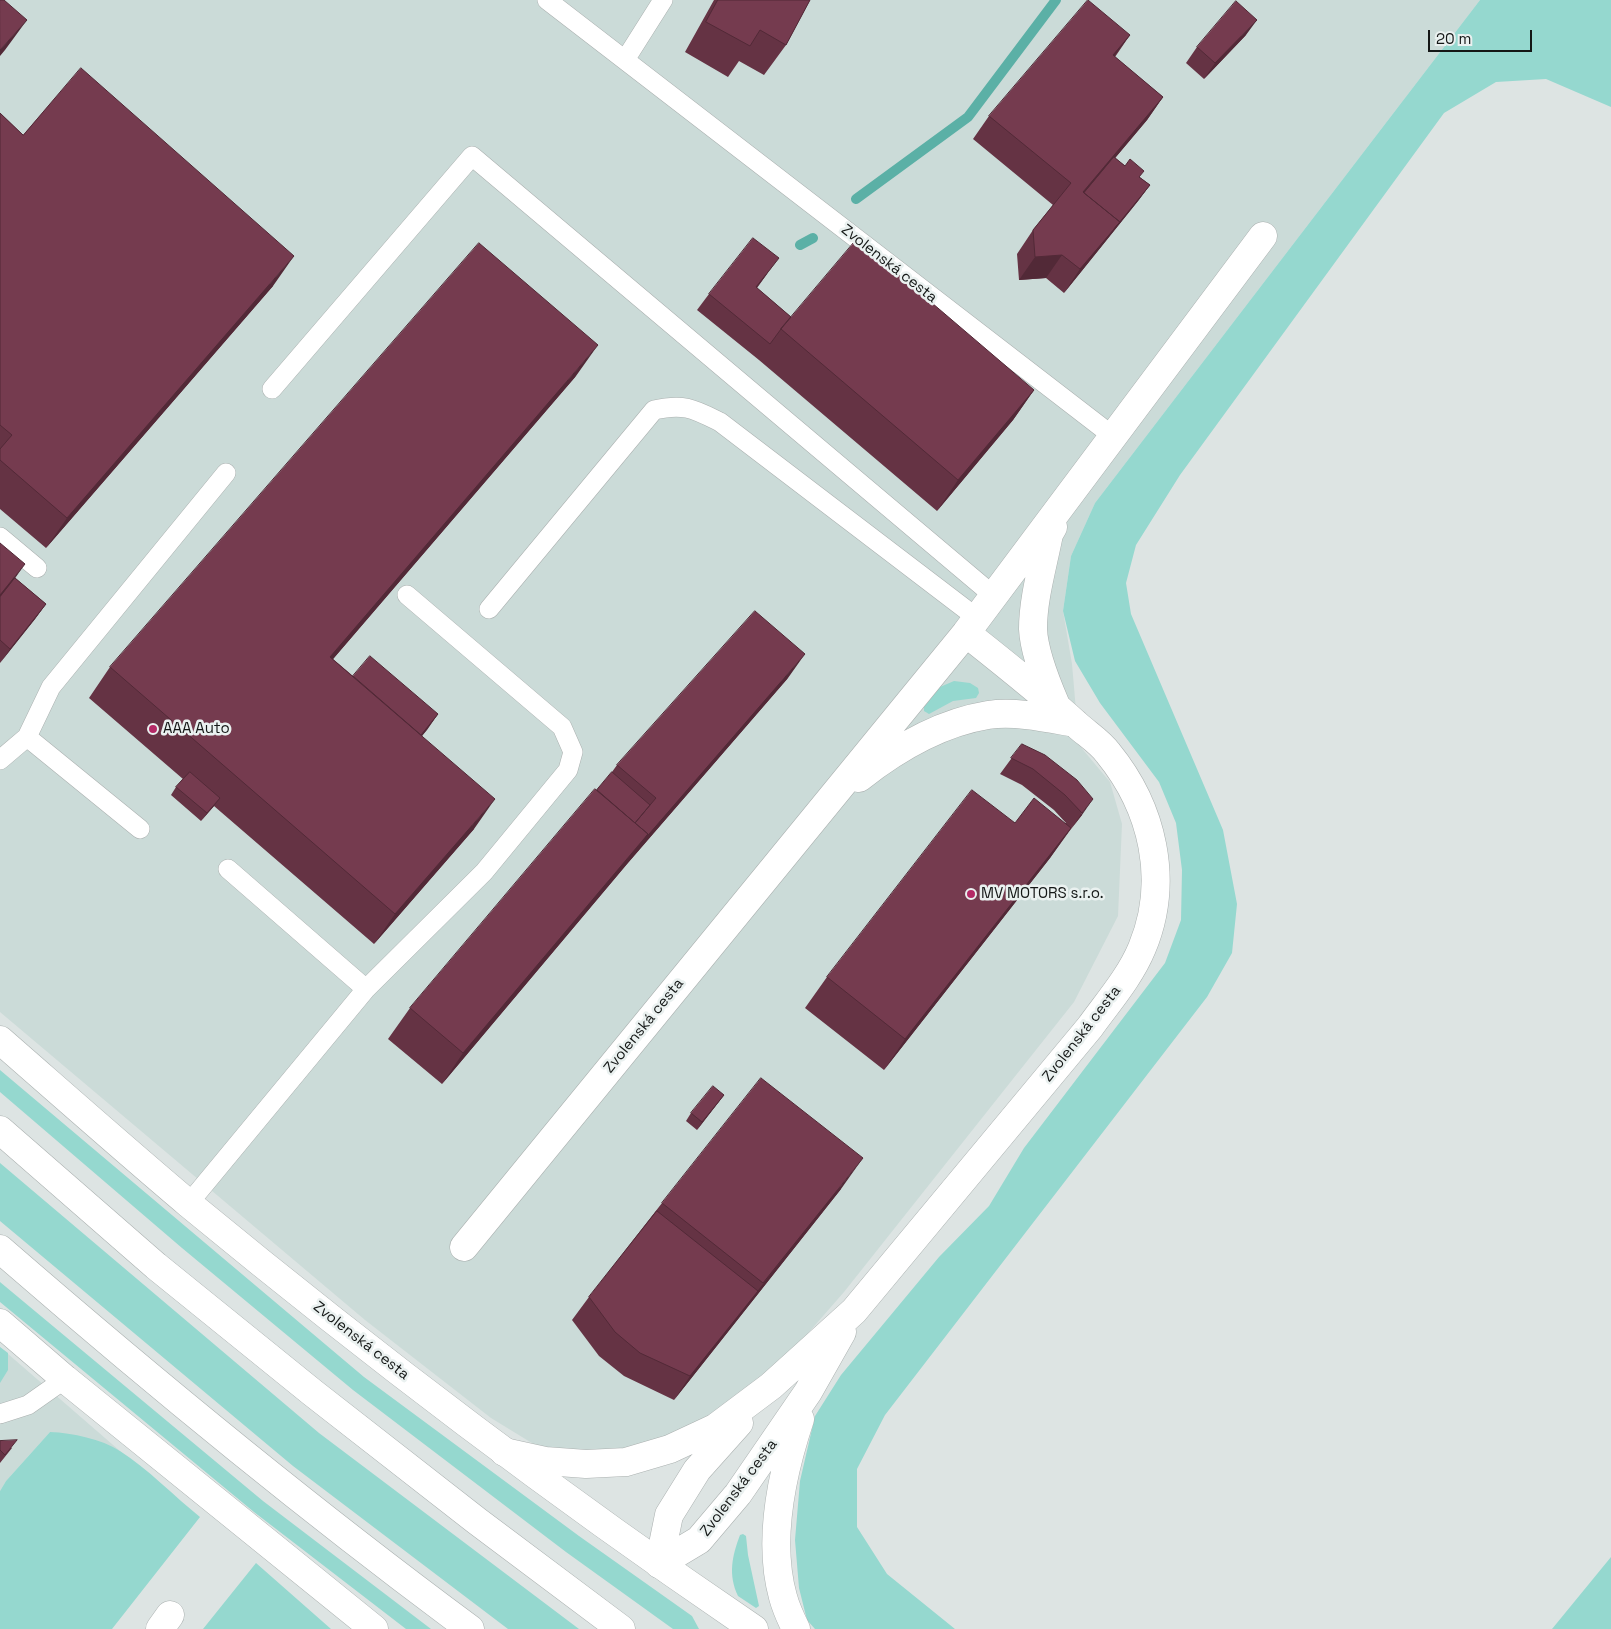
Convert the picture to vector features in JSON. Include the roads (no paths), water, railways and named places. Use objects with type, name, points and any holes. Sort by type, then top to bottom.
[{"type":"main road","name":"Zvolenská cesta","points":[[464,1247],[972,625],[1114,438],[1263,236]]},
{"type":"main road","name":"Zvolenská cesta","points":[[1056,704],[1044,677],[1033,630],[1049,534],[1066,501]]},
{"type":"main road","name":"Zvolenská cesta","points":[[0,1040],[189,1203],[504,1452],[545,1461],[586,1464],[626,1462],[670,1449],[714,1428],[771,1386],[854,1311],[1090,1027],[1120,987],[1142,949],[1153,912],[1157,869],[1148,826],[1132,787],[1107,752],[972,625]]},
{"type":"main road","name":"Zvolenská cesta","points":[[824,804],[877,763],[918,737],[949,724],[989,715],[1031,716],[1075,723]]},
{"type":"main road","points":[[0,1130],[156,1266],[306,1387],[477,1521],[621,1629]]},
{"type":"main road","points":[[0,1249],[96,1332],[255,1462],[470,1629]]},
{"type":"main road","name":"Zvolenská cesta","points":[[659,1564],[699,1540],[738,1494],[808,1392],[854,1311]]},
{"type":"main road","points":[[0,1323],[65,1379],[374,1629]]},
{"type":"main road","name":"Zvolenská cesta","points":[[659,1564],[669,1515],[697,1470],[771,1386]]},
{"type":"main road","name":"Zvolenská cesta","points":[[796,1629],[782,1596],[776,1552],[780,1504],[791,1447],[808,1392]]},
{"type":"main road","points":[[504,1452],[659,1564],[754,1629]]},
{"type":"main road","points":[[333,1597],[357,1629]]},
{"type":"lane","name":"Zvolenská cesta","points":[[547,0],[1114,438]]},
{"type":"lane","points":[[625,60],[663,0]]},
{"type":"lane","points":[[272,389],[472,156],[994,596]]},
{"type":"lane","points":[[489,609],[654,410],[674,405],[696,410],[720,422],[972,625]]},
{"type":"lane","points":[[0,760],[27,737],[51,687],[226,473]]},
{"type":"lane","points":[[0,537],[37,568]]},
{"type":"lane","points":[[189,1203],[366,989],[484,872],[568,770],[574,752],[562,727],[407,595]]},
{"type":"lane","points":[[27,737],[140,829]]},
{"type":"lane","points":[[228,869],[366,989]]},
{"type":"lane","points":[[0,1414],[28,1405],[65,1379]]},
{"type":"waterway","points":[[856,199],[968,117],[1056,0]]},
{"type":"waterway","points":[[800,245],[813,238]]},
{"type":"place","name":"AAA Auto","points":[[153,729]]},
{"type":"place","name":"MV MOTORS s.r.o.","points":[[971,894]]}]
